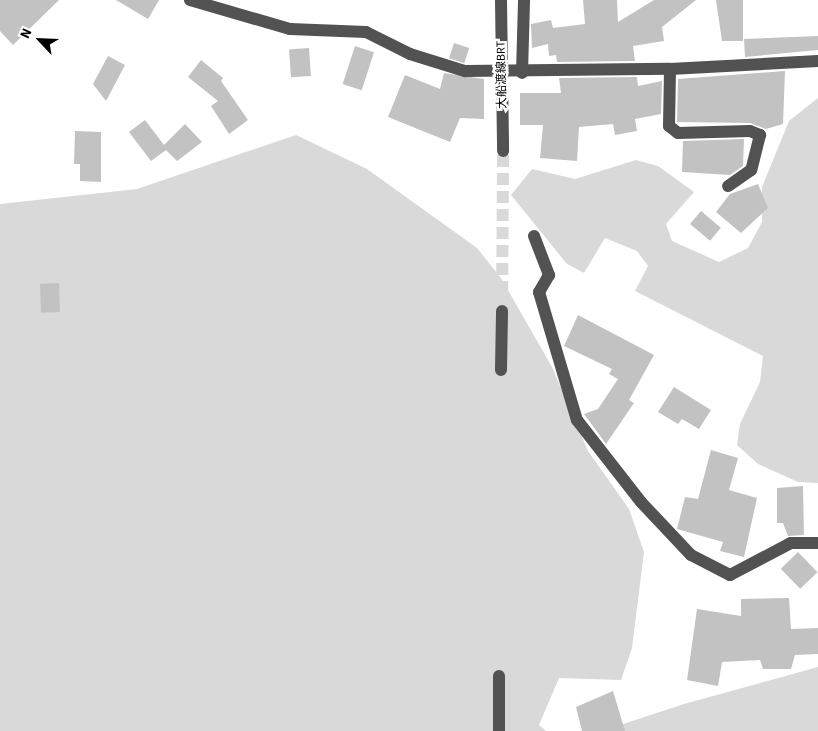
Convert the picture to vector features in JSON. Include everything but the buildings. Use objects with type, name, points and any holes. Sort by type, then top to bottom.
[{"type":"street","points":[[190,0],[290,29],[366,32],[451,67],[501,73],[670,69],[818,61]]},
{"type":"street","name":"大船渡線BRT","points":[[501,0],[503,151]]},
{"type":"street","points":[[522,73],[524,0]]},
{"type":"street","points":[[670,69],[669,126],[678,133],[750,131],[760,135],[751,170],[728,186]]},
{"type":"street","points":[[534,236],[549,275],[538,292],[577,420],[641,502],[691,555],[730,575],[791,544],[818,543]]},
{"type":"street","points":[[501,370],[502,311]]},
{"type":"street","points":[[498,731],[499,676]]},
{"type":"shaded area","points":[[818,98],[818,483],[798,482],[758,464],[737,445],[740,424],[760,382],[763,356],[635,291],[648,266],[637,251],[605,238],[584,273],[567,264],[511,195],[532,169],[575,179],[636,160],[658,166],[694,192],[666,224],[672,241],[719,262],[748,248],[762,222],[762,187],[789,121]]},
{"type":"shaded area","points":[[296,135],[367,169],[477,248],[501,278],[552,367],[588,451],[629,509],[644,552],[632,648],[621,680],[559,678],[539,725],[546,731],[0,731],[0,204],[137,189]]},
{"type":"shaded area","points":[[818,667],[818,731],[602,731],[684,704]]},
{"type":"tunnel","points":[[502,311],[503,151]]},
{"type":"tunnel","points":[[499,676],[501,370]]}]
